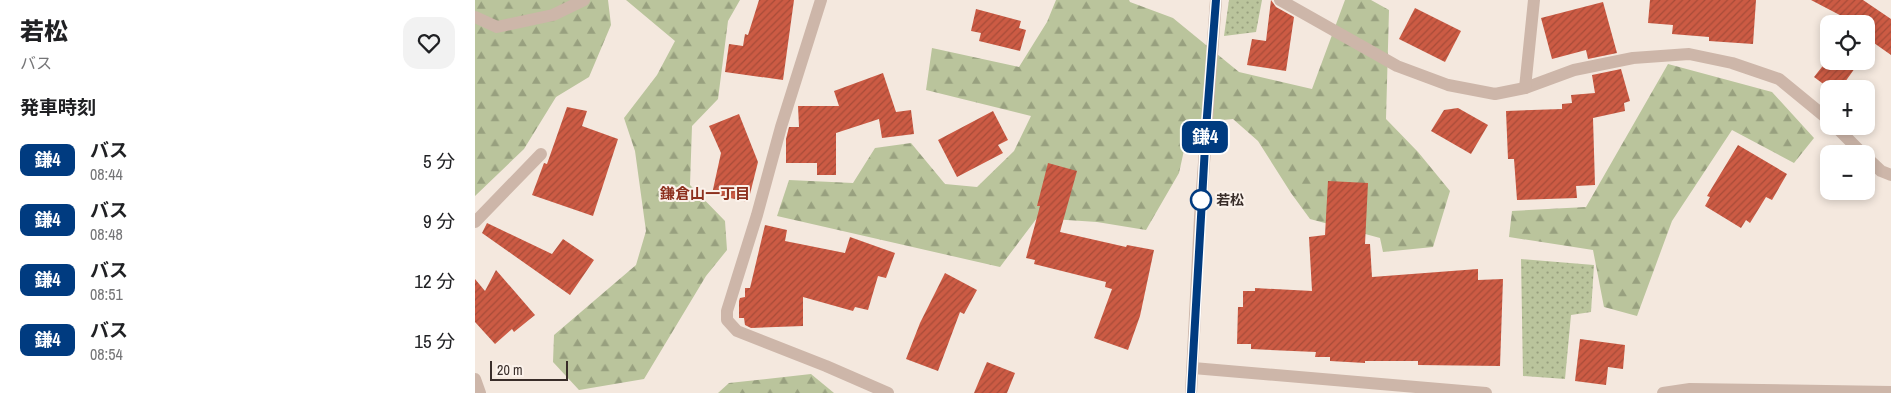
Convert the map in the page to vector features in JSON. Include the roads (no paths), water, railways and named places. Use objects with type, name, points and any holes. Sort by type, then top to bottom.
[{"type":"street","points":[[475,17],[497,27],[553,15],[584,0]]},
{"type":"street","points":[[821,0],[781,127],[757,215],[727,311],[727,320],[737,332],[826,366],[889,393]]},
{"type":"street","points":[[1191,393],[1201,198],[1216,0]]},
{"type":"street","points":[[1280,0],[1397,66],[1448,85],[1495,94],[1525,88],[1574,70],[1633,58],[1689,54],[1732,62],[1779,79],[1820,113]]},
{"type":"street","points":[[1525,88],[1534,0]]},
{"type":"street","points":[[1844,135],[1854,145]]},
{"type":"street","points":[[475,222],[541,154]]},
{"type":"street","points":[[1875,165],[1881,171],[1891,175]]},
{"type":"street","points":[[1193,368],[1372,388],[1486,393]]},
{"type":"street","points":[[475,379],[480,393]]},
{"type":"street","points":[[1663,393],[1690,389],[1891,392]]},
{"type":"place","name":"若松","points":[[1201,200]]},
{"type":"district","name":"鎌倉山一丁目","points":[[705,194]]}]
